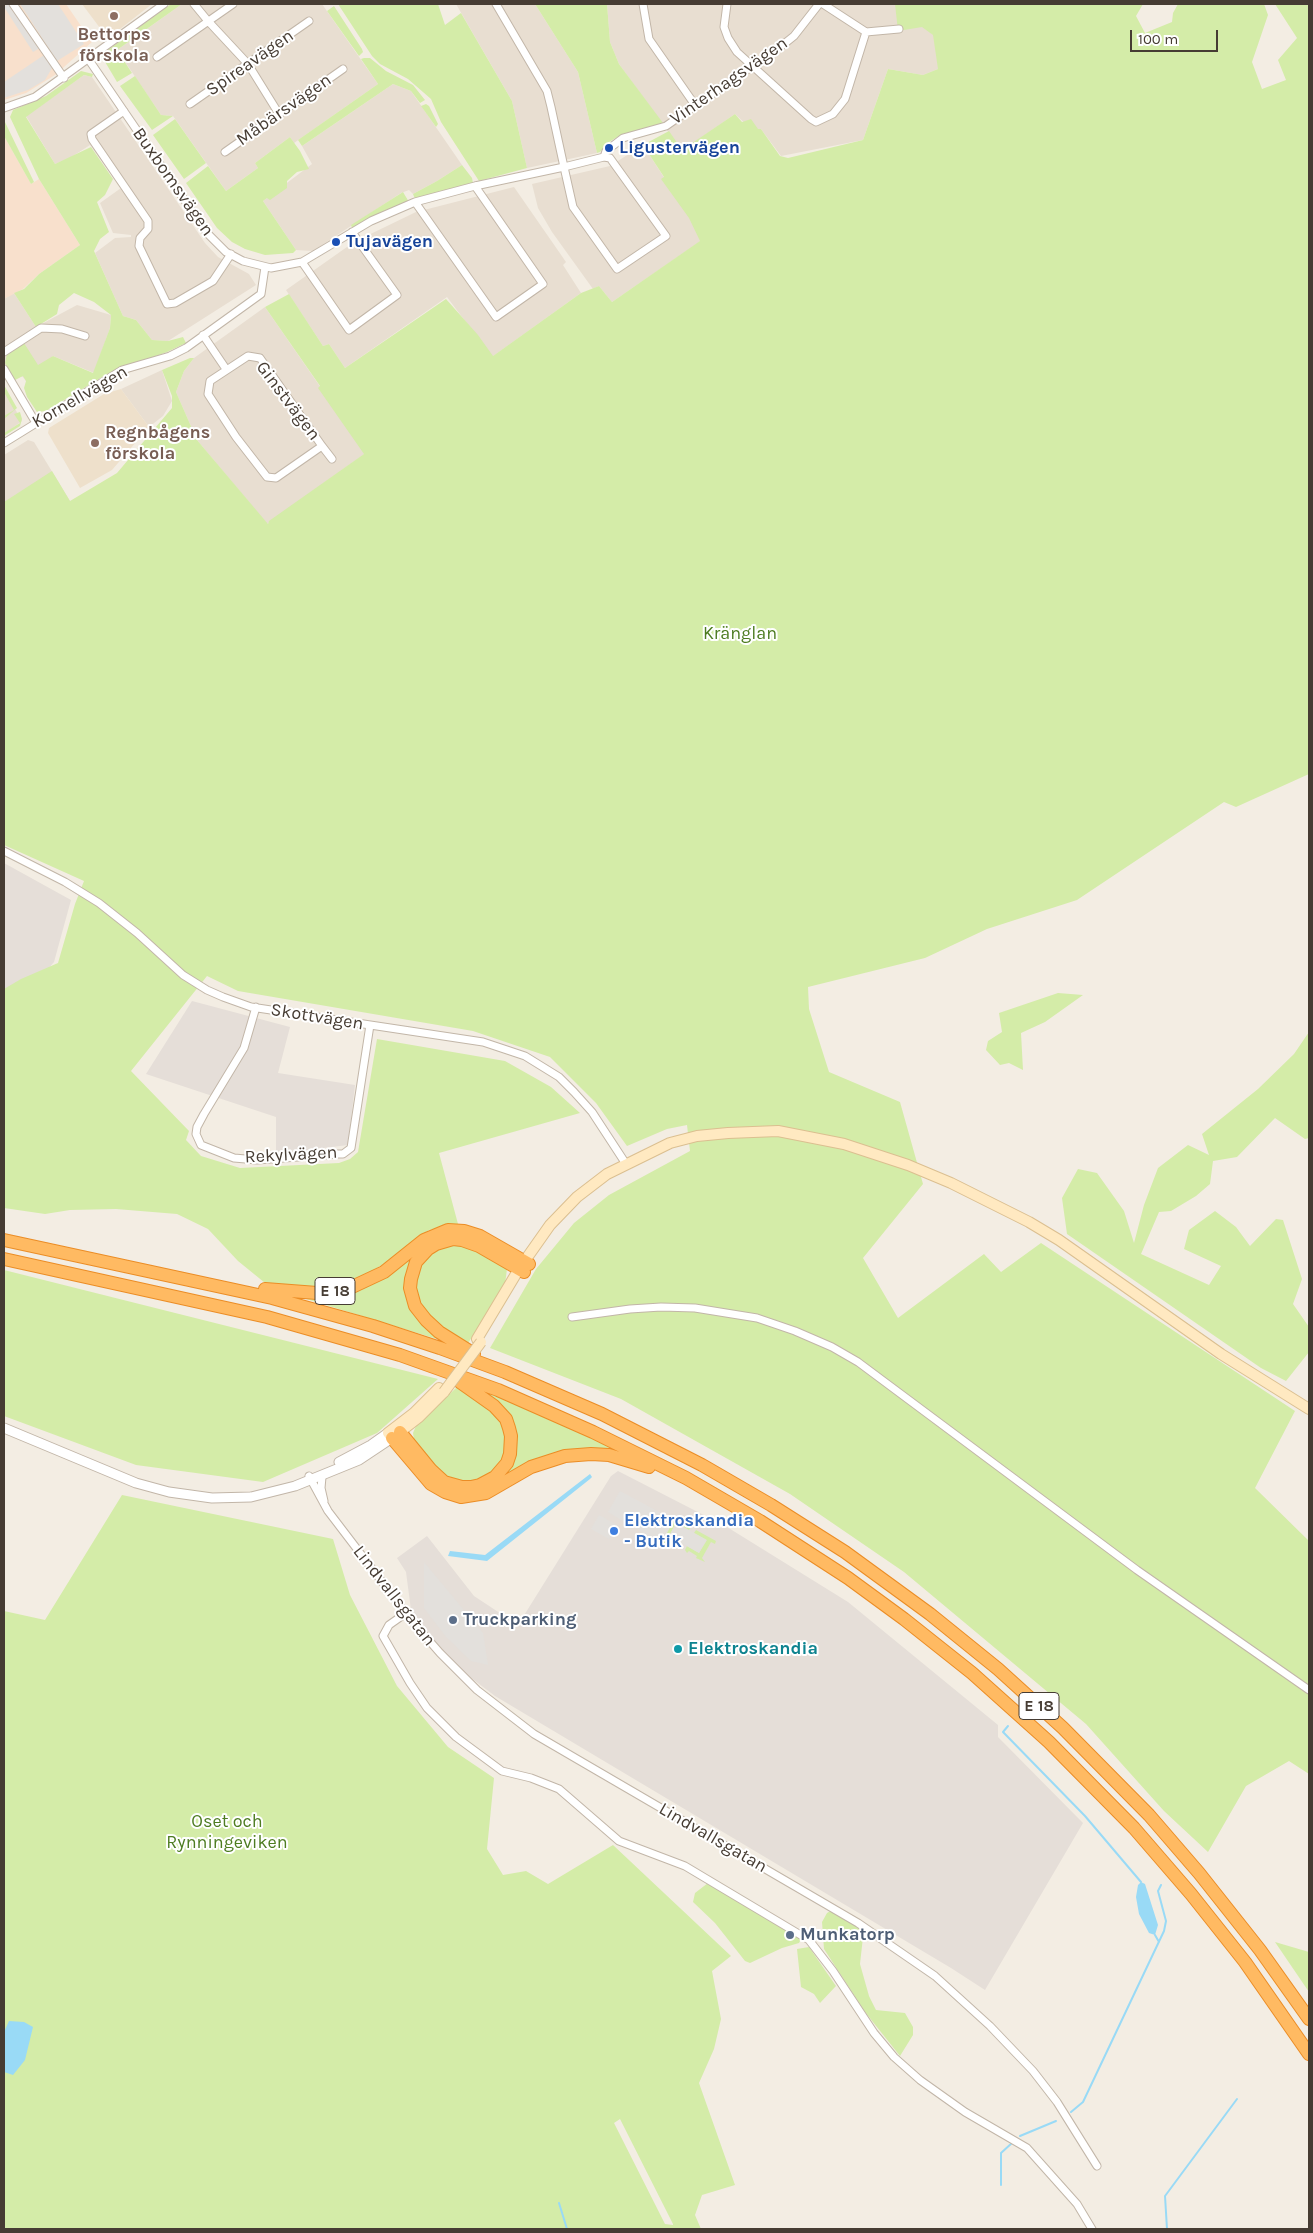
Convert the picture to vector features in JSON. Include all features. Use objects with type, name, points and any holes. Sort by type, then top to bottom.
[{"type":"highway","name":"E 18","points":[[144,1270],[273,1290],[326,1292],[352,1287],[368,1281],[391,1268],[432,1235],[456,1230],[480,1236],[524,1267]]},
{"type":"highway","name":"E 18","points":[[482,1363],[472,1352],[446,1337],[420,1313],[410,1288],[416,1262],[428,1249],[453,1239],[479,1246],[524,1267]]},
{"type":"highway","name":"E 18","points":[[4,1240],[306,1306],[407,1336],[482,1363],[602,1414],[710,1469],[816,1533],[930,1614],[998,1669],[1043,1710],[1094,1758],[1148,1815],[1234,1916],[1309,2019]]},
{"type":"highway","name":"E 18","points":[[4,1260],[301,1326],[400,1355],[498,1390],[562,1417],[665,1468],[753,1517],[848,1578],[931,1640],[1011,1707],[1086,1778],[1163,1861],[1245,1962],[1309,2054]]},
{"type":"highway","name":"E 18","points":[[394,1433],[444,1482],[462,1487],[480,1485],[495,1477],[502,1470],[512,1445],[506,1419],[494,1406],[473,1390],[458,1382],[452,1373]]},
{"type":"highway","name":"E 18","points":[[394,1433],[431,1484],[445,1492],[461,1496],[486,1493],[539,1463],[573,1454],[608,1455],[634,1461],[658,1471],[665,1468]]},
{"type":"main road","points":[[394,1433],[441,1390],[459,1364],[479,1341],[534,1251],[564,1210],[590,1188],[607,1174],[679,1140],[698,1136],[757,1130],[778,1131],[820,1138],[900,1162],[951,1183],[1029,1222],[1059,1240],[1221,1354],[1309,1408]]},
{"type":"street","points":[[14,4],[64,78]]},
{"type":"street","points":[[4,108],[35,98],[164,4]]},
{"type":"street","points":[[194,4],[208,22],[248,64],[279,114]]},
{"type":"street","points":[[158,57],[233,4]]},
{"type":"street","points":[[496,4],[547,91],[564,167],[573,207],[616,269],[666,236],[610,158],[604,157],[564,167]]},
{"type":"street","points":[[643,4],[649,39],[695,106]]},
{"type":"street","points":[[727,4],[724,27],[728,38],[737,52],[751,67],[816,122],[832,114],[845,99],[866,32]]},
{"type":"street","name":"Vinterhagsvägen","points":[[604,157],[606,151],[623,138],[666,126],[751,67],[794,36],[819,4]]},
{"type":"street","points":[[823,4],[866,32],[899,28]]},
{"type":"street","name":"Spireavägen","points":[[190,104],[309,21]]},
{"type":"street","name":"Buxbomsvägen","points":[[89,60],[196,218],[218,245],[243,262],[265,267],[286,267],[302,262],[352,232],[415,202],[475,186],[564,167]]},
{"type":"street","name":"Måbärsvägen","points":[[225,152],[343,69]]},
{"type":"street","points":[[124,111],[91,134],[92,140],[148,222],[148,229],[140,238],[139,246],[167,304],[174,303],[213,281],[231,254]]},
{"type":"street","points":[[415,202],[496,317],[544,284],[475,186]]},
{"type":"street","points":[[302,262],[349,330],[397,295],[352,232]]},
{"type":"street","name":"Kornellvägen","points":[[4,442],[122,370],[170,356],[186,348],[261,294],[265,267]]},
{"type":"street","points":[[4,352],[41,328],[62,328],[85,336]]},
{"type":"street","name":"Ginstvägen","points":[[203,335],[226,369]]},
{"type":"street","name":"Ginstvägen","points":[[322,446],[276,478],[267,477],[236,437],[208,394],[210,381],[248,356],[260,358],[332,459]]},
{"type":"street","points":[[4,369],[36,423]]},
{"type":"street","name":"Skottvägen","points":[[4,851],[42,869],[99,904],[137,933],[194,983],[222,997],[256,1008],[483,1042],[525,1056],[558,1078],[574,1092],[592,1112],[626,1164]]},
{"type":"street","name":"Rekylvägen","points":[[256,1008],[244,1048],[197,1127],[196,1134],[202,1145],[234,1158],[257,1160],[343,1154],[351,1148],[370,1025]]},
{"type":"street","points":[[572,1317],[630,1309],[661,1307],[695,1308],[757,1318],[795,1331],[832,1347],[858,1362],[1137,1570],[1309,1690]]},
{"type":"street","points":[[4,1428],[123,1479],[169,1492],[202,1496],[264,1489],[322,1477],[358,1460],[394,1433]]},
{"type":"street","points":[[310,1478],[394,1433]]},
{"type":"street","name":"Lindvallsgatan","points":[[322,1477],[321,1488],[328,1511]]},
{"type":"street","name":"Lindvallsgatan","points":[[310,1478],[328,1511],[406,1613],[466,1680],[534,1734],[858,1923],[935,1976],[990,2026],[1042,2082],[1064,2112],[1097,2166]]},
{"type":"street","points":[[406,1613],[389,1625],[384,1636],[410,1683],[427,1708],[456,1738],[502,1771],[530,1778],[559,1789],[619,1841],[684,1866],[809,1940],[833,1971],[874,2034],[894,2056],[920,2080],[965,2112],[1027,2148],[1077,2204],[1092,2229]]},
{"type":"shaded area","points":[[4,4],[66,4],[92,42],[55,75],[26,93],[4,100]]},
{"type":"shaded area","points":[[7,4],[11,4],[40,48],[33,52],[4,7]]},
{"type":"shaded area","points":[[20,4],[58,4],[84,44],[57,61]]},
{"type":"shaded area","name":"Bettorps förskola","points":[[82,4],[152,4],[120,29],[106,36]]},
{"type":"shaded area","points":[[182,4],[322,4],[378,84],[294,143],[290,137],[255,163],[258,168],[226,191],[173,116],[161,115],[117,50]]},
{"type":"shaded area","points":[[456,4],[535,4],[578,72],[597,153],[527,168],[512,101]]},
{"type":"shaded area","points":[[607,4],[900,4],[940,41],[943,67],[923,75],[888,69],[863,140],[781,156],[761,129],[752,130],[735,114],[682,151],[619,64],[610,42]]},
{"type":"shaded area","points":[[44,55],[52,68],[45,80],[28,90],[4,98],[4,82]]},
{"type":"shaded area","points":[[84,75],[92,77],[205,243],[218,257],[249,274],[256,285],[168,341],[152,340],[136,320],[123,316],[95,253],[115,238],[131,237],[131,235],[113,233],[100,203],[121,188],[90,145],[70,158],[55,164],[26,116]]},
{"type":"shaded area","points":[[393,84],[411,91],[462,165],[413,194],[409,190],[401,193],[313,251],[296,250],[263,201],[312,164],[302,146]]},
{"type":"shaded area","points":[[4,136],[31,184],[39,179],[80,245],[39,274],[23,289],[4,299]]},
{"type":"shaded area","points":[[643,145],[704,239],[612,302],[599,286],[593,289],[552,232],[538,208],[532,184],[610,166]]},
{"type":"shaded area","points":[[514,187],[566,262],[563,265],[581,293],[492,357],[447,297],[345,368],[329,344],[323,346],[286,290],[354,242],[416,212]]},
{"type":"shaded area","points":[[14,293],[36,327],[77,305],[111,315],[110,328],[94,373],[53,356],[26,381],[22,376],[15,380],[4,363],[4,299]]},
{"type":"shaded area","points":[[265,307],[366,453],[267,524],[197,440],[176,392],[184,371],[194,358]]},
{"type":"shaded area","points":[[162,370],[172,401],[163,416],[149,427],[121,389]]},
{"type":"shaded area","name":"Regnbågens förskola","points":[[121,389],[149,427],[112,470],[80,488],[48,433],[49,428],[104,394]]},
{"type":"shaded area","points":[[4,390],[22,421],[4,434]]},
{"type":"shaded area","points":[[28,440],[34,442],[70,501],[4,507],[4,455]]},
{"type":"shaded area","points":[[4,863],[71,900],[54,962],[4,1020]]},
{"type":"shaded area","points":[[192,1001],[290,1027],[278,1073],[355,1085],[348,1145],[276,1154],[276,1117],[146,1074]]},
{"type":"shaded area","points":[[618,1471],[727,1527],[848,1602],[998,1725],[998,1737],[1083,1823],[985,1990],[495,1696],[458,1668],[440,1649],[411,1610],[406,1572],[397,1558],[427,1536],[474,1596],[518,1625],[611,1476]]},
{"type":"shaded area","points":[[620,1491],[674,1520],[661,1544],[608,1512]]},
{"type":"shaded area","points":[[599,1515],[617,1525],[609,1539],[591,1529]]},
{"type":"shaded area","points":[[676,1523],[707,1540],[699,1553],[669,1536]]},
{"type":"shaded area","name":"Truckparking","points":[[424,1562],[483,1633],[488,1665],[471,1661],[446,1637],[424,1608]]},
{"type":"green space","points":[[171,4],[182,4],[117,50],[132,73],[117,82],[101,55]]},
{"type":"green space","points":[[338,4],[438,4],[445,25],[461,13],[512,101],[527,168],[479,181],[441,122],[431,99],[408,79],[380,64],[372,56]]},
{"type":"green space","points":[[535,4],[607,4],[610,42],[619,64],[663,123],[619,136],[597,153],[578,72]]},
{"type":"green space","name":"Kränglan","points":[[895,4],[1143,4],[1136,16],[1145,33],[1172,22],[1173,13],[1178,4],[1264,4],[1268,15],[1252,62],[1262,89],[1286,80],[1278,60],[1297,38],[1275,4],[1309,4],[1309,774],[1236,807],[1224,802],[1077,900],[987,929],[925,958],[808,987],[809,1009],[829,1072],[900,1102],[923,1184],[863,1258],[898,1318],[984,1254],[1001,1272],[1041,1243],[1295,1411],[1255,1488],[1309,1541],[1309,1774],[1289,1761],[1246,1786],[1208,1852],[1164,1811],[1086,1724],[904,1572],[790,1494],[621,1399],[490,1348],[536,1269],[574,1223],[609,1195],[690,1151],[687,1125],[667,1129],[627,1146],[596,1103],[550,1057],[473,1031],[238,991],[207,976],[131,1071],[189,1131],[186,1140],[201,1156],[240,1168],[339,1163],[350,1159],[358,1152],[377,1039],[505,1061],[551,1087],[580,1113],[439,1153],[458,1224],[429,1230],[394,1258],[360,1278],[323,1287],[270,1287],[238,1261],[208,1229],[177,1214],[116,1209],[70,1210],[45,1214],[4,1208],[4,989],[21,979],[58,963],[75,904],[84,881],[4,845],[4,502],[52,471],[70,501],[117,473],[172,408],[172,396],[162,370],[194,358],[184,371],[176,392],[197,440],[268,524],[269,521],[364,454],[265,307],[289,294],[323,346],[329,344],[345,368],[446,299],[478,335],[493,356],[581,293],[599,286],[612,302],[700,241],[689,218],[661,179],[664,177],[643,145],[669,131],[682,150],[735,114],[742,122],[751,119],[758,129],[761,129],[780,156],[788,158],[863,140],[888,69],[923,75],[938,69],[933,35],[922,27],[898,31]]},
{"type":"green space","points":[[334,6],[362,49],[363,52],[359,56],[327,11]]},
{"type":"green space","points":[[370,58],[386,71],[413,85],[425,100],[420,103],[411,91],[393,84],[302,146],[298,140],[378,84],[361,59]]},
{"type":"green space","points":[[81,71],[93,74],[92,77],[84,75],[26,117],[55,164],[91,147],[113,179],[105,195],[97,202],[109,232],[100,239],[94,251],[123,316],[136,320],[152,340],[168,341],[183,337],[186,343],[107,374],[46,411],[37,412],[27,397],[24,388],[26,381],[23,376],[15,380],[5,363],[7,354],[24,343],[38,365],[53,356],[93,373],[110,328],[111,315],[94,302],[74,293],[59,305],[57,314],[36,327],[14,293],[24,289],[39,274],[80,245],[39,179],[10,117],[13,110],[46,96]]},
{"type":"green space","points":[[135,76],[161,115],[173,116],[152,130],[120,86]]},
{"type":"green space","points":[[426,104],[429,106],[438,124],[436,127],[421,106]]},
{"type":"green space","points":[[175,119],[206,163],[184,179],[153,135]]},
{"type":"green space","points":[[4,120],[34,182],[31,184],[4,136]]},
{"type":"green space","points":[[290,137],[309,169],[297,172],[287,181],[287,188],[270,200],[267,198],[263,201],[296,250],[293,253],[265,255],[245,249],[232,242],[217,228],[186,183],[208,166],[226,191],[258,168],[255,163]]},
{"type":"green space","points":[[462,165],[472,178],[473,183],[415,199],[413,194]]},
{"type":"green space","points":[[403,192],[409,202],[352,228],[351,225]]},
{"type":"green space","points":[[4,385],[17,408],[4,419],[4,416],[14,410],[4,392]]},
{"type":"green space","points":[[20,412],[22,419],[20,426],[4,436],[4,433],[20,423],[14,414]]},
{"type":"green space","points":[[1058,993],[1083,995],[1045,1022],[1021,1033],[1023,1070],[1009,1063],[1000,1065],[986,1050],[988,1041],[1002,1032],[999,1013]]},
{"type":"green space","points":[[1309,1032],[1309,1138],[1305,1139],[1275,1118],[1237,1157],[1213,1161],[1210,1184],[1196,1196],[1171,1211],[1159,1212],[1141,1254],[1209,1285],[1221,1266],[1184,1249],[1189,1230],[1215,1211],[1236,1227],[1250,1246],[1276,1219],[1283,1220],[1302,1279],[1293,1304],[1309,1327],[1309,1352],[1286,1381],[1261,1368],[1067,1234],[1062,1198],[1078,1169],[1097,1173],[1124,1211],[1134,1243],[1144,1205],[1158,1168],[1188,1145],[1209,1155],[1202,1134],[1258,1089],[1294,1054]]},
{"type":"green space","points":[[448,1244],[474,1248],[507,1269],[505,1284],[467,1345],[449,1333],[420,1306],[414,1290],[423,1259]]},
{"type":"green space","points":[[423,1246],[406,1283],[450,1343],[303,1298],[338,1295]]},
{"type":"green space","points":[[4,1270],[438,1379],[377,1433],[263,1482],[136,1465],[4,1416]]},
{"type":"green space","points":[[457,1387],[497,1415],[506,1434],[506,1453],[497,1467],[485,1478],[469,1482],[453,1480],[441,1473],[414,1440],[413,1433],[416,1426]]},
{"type":"green space","points":[[485,1390],[625,1453],[600,1450],[494,1483],[513,1462],[517,1447],[517,1435],[511,1419],[499,1403]]},
{"type":"green space","name":"Oset och Rynningeviken","points":[[122,1495],[333,1539],[350,1595],[397,1686],[448,1747],[494,1778],[487,1849],[503,1875],[526,1871],[548,1884],[613,1845],[731,1956],[712,1971],[721,2019],[714,2049],[699,2083],[735,2185],[702,2195],[695,2215],[701,2229],[4,2229],[4,1611],[45,1620]],"holes":[[[620,2119],[673,2224],[665,2224],[614,2123]]]},
{"type":"green space","points":[[671,1516],[691,1526],[689,1530],[676,1523],[664,1546],[661,1544],[673,1521],[670,1518]]},
{"type":"green space","points":[[696,1530],[716,1541],[715,1544],[711,1542],[702,1558],[705,1562],[696,1558],[697,1556],[689,1551],[687,1553],[685,1550],[687,1546],[699,1553],[706,1540],[694,1533]]},
{"type":"green space","points":[[708,1883],[780,1922],[801,1939],[799,1943],[782,1948],[750,1963],[745,1961],[715,1923],[693,1902],[695,1893]]},
{"type":"green space","points":[[832,1910],[864,1928],[860,1964],[869,1996],[876,2010],[905,2013],[913,2027],[913,2035],[900,2056],[865,2012],[824,1949],[822,1922],[827,1913]]},
{"type":"green space","points":[[1275,1942],[1309,1952],[1309,1992]]},
{"type":"green space","points":[[809,1947],[836,1986],[820,2003],[814,1994],[801,1987],[797,1949]]},
{"type":"water","points":[[590,1474],[592,1477],[590,1479],[487,1561],[448,1556],[450,1551],[485,1555]]},
{"type":"water","points":[[1141,1882],[1145,1884],[1158,1925],[1155,1935],[1149,1933],[1139,1914],[1136,1897],[1138,1885]]},
{"type":"water","points":[[9,2021],[24,2022],[33,2027],[25,2060],[13,2075],[4,2072],[4,2032]]},
{"type":"waterway","points":[[1008,1726],[1003,1732],[1085,1816],[1141,1882]]},
{"type":"waterway","points":[[1071,2112],[1083,2102],[1164,1931],[1166,1921],[1158,1891],[1161,1885]]},
{"type":"waterway","points":[[1155,1935],[1159,1942]]},
{"type":"waterway","points":[[1167,2229],[1165,2196],[1237,2099]]},
{"type":"waterway","points":[[1020,2136],[1056,2121]]},
{"type":"waterway","points":[[1001,2185],[1001,2153],[1012,2143]]},
{"type":"waterway","points":[[559,2203],[567,2229]]},
{"type":"place","name":"Bettorps förskola","points":[[114,16]]},
{"type":"place","name":"Ligustervägen","points":[[609,148]]},
{"type":"place","name":"Tujavägen","points":[[336,242]]},
{"type":"place","name":"Regnbågens förskola","points":[[95,443]]},
{"type":"place","name":"Elektroskandia - Butik","points":[[614,1531]]},
{"type":"place","name":"Truckparking","points":[[453,1620]]},
{"type":"place","name":"Elektroskandia","points":[[678,1649]]},
{"type":"place","name":"Munkatorp","points":[[790,1935]]}]
